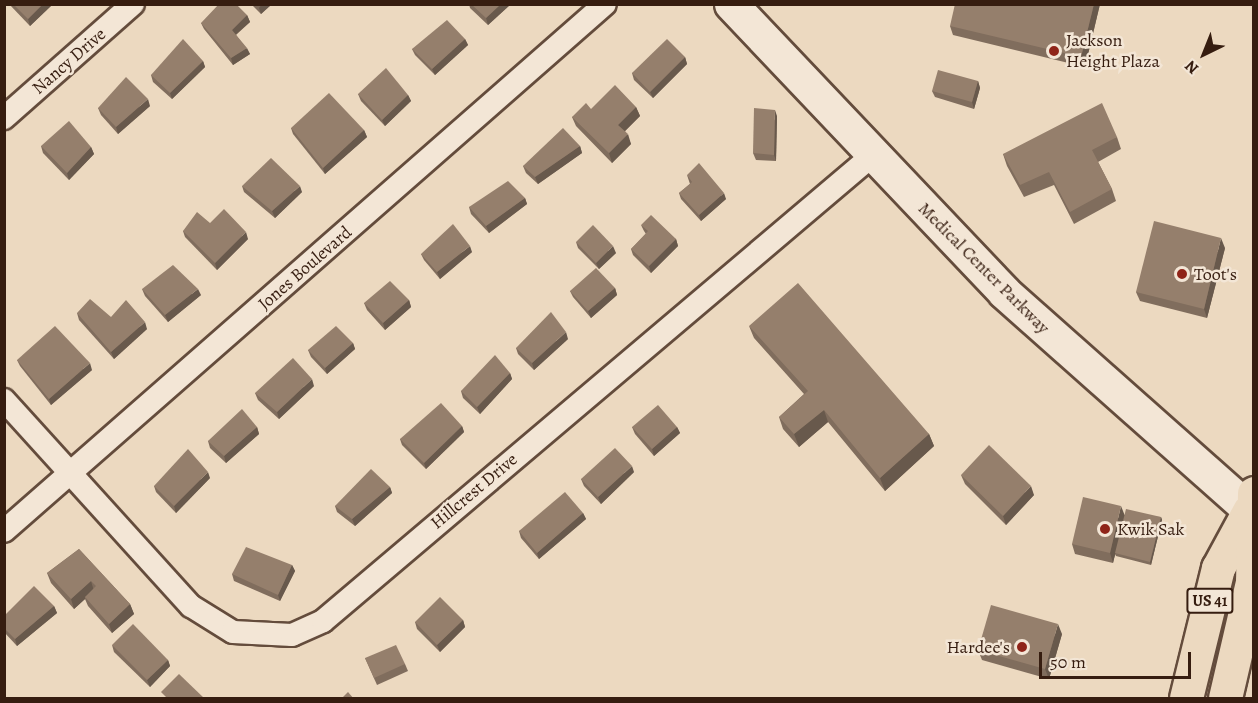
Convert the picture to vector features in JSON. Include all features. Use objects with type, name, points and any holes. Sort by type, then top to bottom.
[{"type":"main road","name":"Medical Center Parkway","points":[[731,4],[1004,292],[1252,506]]},
{"type":"main road","name":"US 41","points":[[1186,699],[1218,568],[1252,506]]},
{"type":"main road","name":"US 41","points":[[1226,699],[1252,582],[1252,506]]},
{"type":"street","name":"Nancy Drive","points":[[4,118],[133,4]]},
{"type":"street","name":"Jones Boulevard","points":[[4,531],[605,4]]},
{"type":"street","name":"Hillcrest Drive","points":[[68,475],[191,606],[233,632],[292,635],[323,621],[873,155]]},
{"type":"street","points":[[4,400],[68,475]]},
{"type":"building","points":[[13,4],[43,4],[28,19]]},
{"type":"building","points":[[219,4],[236,4],[247,15],[232,30],[247,48],[231,58],[201,23]]},
{"type":"building","points":[[471,4],[501,4],[486,18]]},
{"type":"building","name":"Jackson Height Plaza","points":[[955,4],[1094,4],[1081,57],[950,26]]},
{"type":"building","points":[[447,20],[465,39],[432,69],[412,49]]},
{"type":"building","points":[[183,39],[203,61],[170,93],[151,75]]},
{"type":"building","points":[[667,39],[685,57],[650,92],[632,73]]},
{"type":"building","points":[[386,68],[408,95],[382,120],[358,94]]},
{"type":"building","points":[[938,70],[978,81],[972,102],[932,91]]},
{"type":"building","points":[[126,77],[148,99],[116,127],[98,108]]},
{"type":"building","points":[[615,85],[636,107],[618,125],[628,134],[609,153],[572,117],[586,103],[591,109]]},
{"type":"building","points":[[329,93],[364,130],[323,168],[291,128]]},
{"type":"building","points":[[1102,103],[1117,137],[1092,150],[1112,189],[1070,212],[1049,172],[1020,185],[1003,154]]},
{"type":"building","points":[[754,108],[775,110],[774,155],[753,153]]},
{"type":"building","points":[[69,121],[91,147],[67,173],[41,146]]},
{"type":"building","points":[[563,128],[580,146],[535,177],[523,166]]},
{"type":"building","points":[[271,158],[300,186],[272,211],[242,186]]},
{"type":"building","points":[[699,163],[724,193],[699,215],[679,193],[692,182],[687,175]]},
{"type":"building","points":[[508,181],[525,198],[486,226],[469,207]]},
{"type":"building","points":[[224,209],[246,232],[215,263],[183,231],[197,212],[210,223]]},
{"type":"building","points":[[651,215],[676,239],[649,266],[631,249],[648,231],[641,225]]},
{"type":"building","name":"Toot's","points":[[1154,221],[1221,238],[1204,309],[1136,292]]},
{"type":"building","points":[[453,224],[470,246],[437,272],[421,254]]},
{"type":"building","points":[[593,225],[613,246],[596,263],[576,242]]},
{"type":"building","points":[[173,265],[198,289],[165,315],[142,289]]},
{"type":"building","points":[[596,268],[615,288],[588,311],[570,291]]},
{"type":"building","points":[[390,281],[409,300],[383,323],[364,303]]},
{"type":"building","points":[[798,283],[929,434],[880,478],[824,410],[794,434],[779,417],[808,391],[749,326]]},
{"type":"building","points":[[90,299],[111,317],[126,300],[145,322],[111,352],[77,313]]},
{"type":"building","points":[[551,312],[566,332],[532,363],[516,348]]},
{"type":"building","points":[[55,326],[90,363],[49,399],[17,360]]},
{"type":"building","points":[[336,326],[353,343],[325,368],[308,350]]},
{"type":"building","points":[[495,355],[510,373],[477,407],[461,391]]},
{"type":"building","points":[[293,358],[312,379],[277,412],[255,393]]},
{"type":"building","points":[[441,403],[462,426],[424,463],[400,439]]},
{"type":"building","points":[[658,405],[677,427],[652,449],[632,427]]},
{"type":"building","points":[[242,409],[257,427],[224,456],[208,441]]},
{"type":"building","points":[[989,445],[1031,486],[1003,516],[961,475]]},
{"type":"building","points":[[615,448],[632,466],[598,497],[581,479]]},
{"type":"building","points":[[188,449],[208,472],[174,506],[154,486]]},
{"type":"building","points":[[371,469],[390,487],[352,519],[335,506]]},
{"type":"building","points":[[565,492],[583,513],[537,553],[519,531]]},
{"type":"building","points":[[1083,497],[1121,506],[1110,553],[1072,544]]},
{"type":"building","points":[[1126,509],[1161,517],[1150,562],[1115,553]]},
{"type":"building","points":[[246,547],[292,565],[278,595],[232,574]]},
{"type":"building","points":[[79,549],[130,604],[109,624],[85,597],[96,586],[91,581],[71,599],[47,573]]},
{"type":"building","points":[[34,586],[54,606],[15,639],[4,628],[4,616]]},
{"type":"building","points":[[440,597],[463,620],[437,645],[415,622]]},
{"type":"building","name":"Hardee's","points":[[991,605],[1058,624],[1045,669],[978,650]]},
{"type":"building","points":[[133,624],[168,660],[147,680],[112,645]]},
{"type":"building","points":[[396,645],[405,664],[374,678],[365,658]]},
{"type":"building","points":[[179,674],[205,699],[168,699],[161,692]]},
{"type":"building","points":[[348,692],[354,699],[341,699]]},
{"type":"place","name":"Jackson Height Plaza","points":[[1054,51]]},
{"type":"place","name":"Toot's","points":[[1182,274]]},
{"type":"place","name":"Kwik Sak","points":[[1105,529]]},
{"type":"place","name":"Hardee's","points":[[1022,647]]}]
